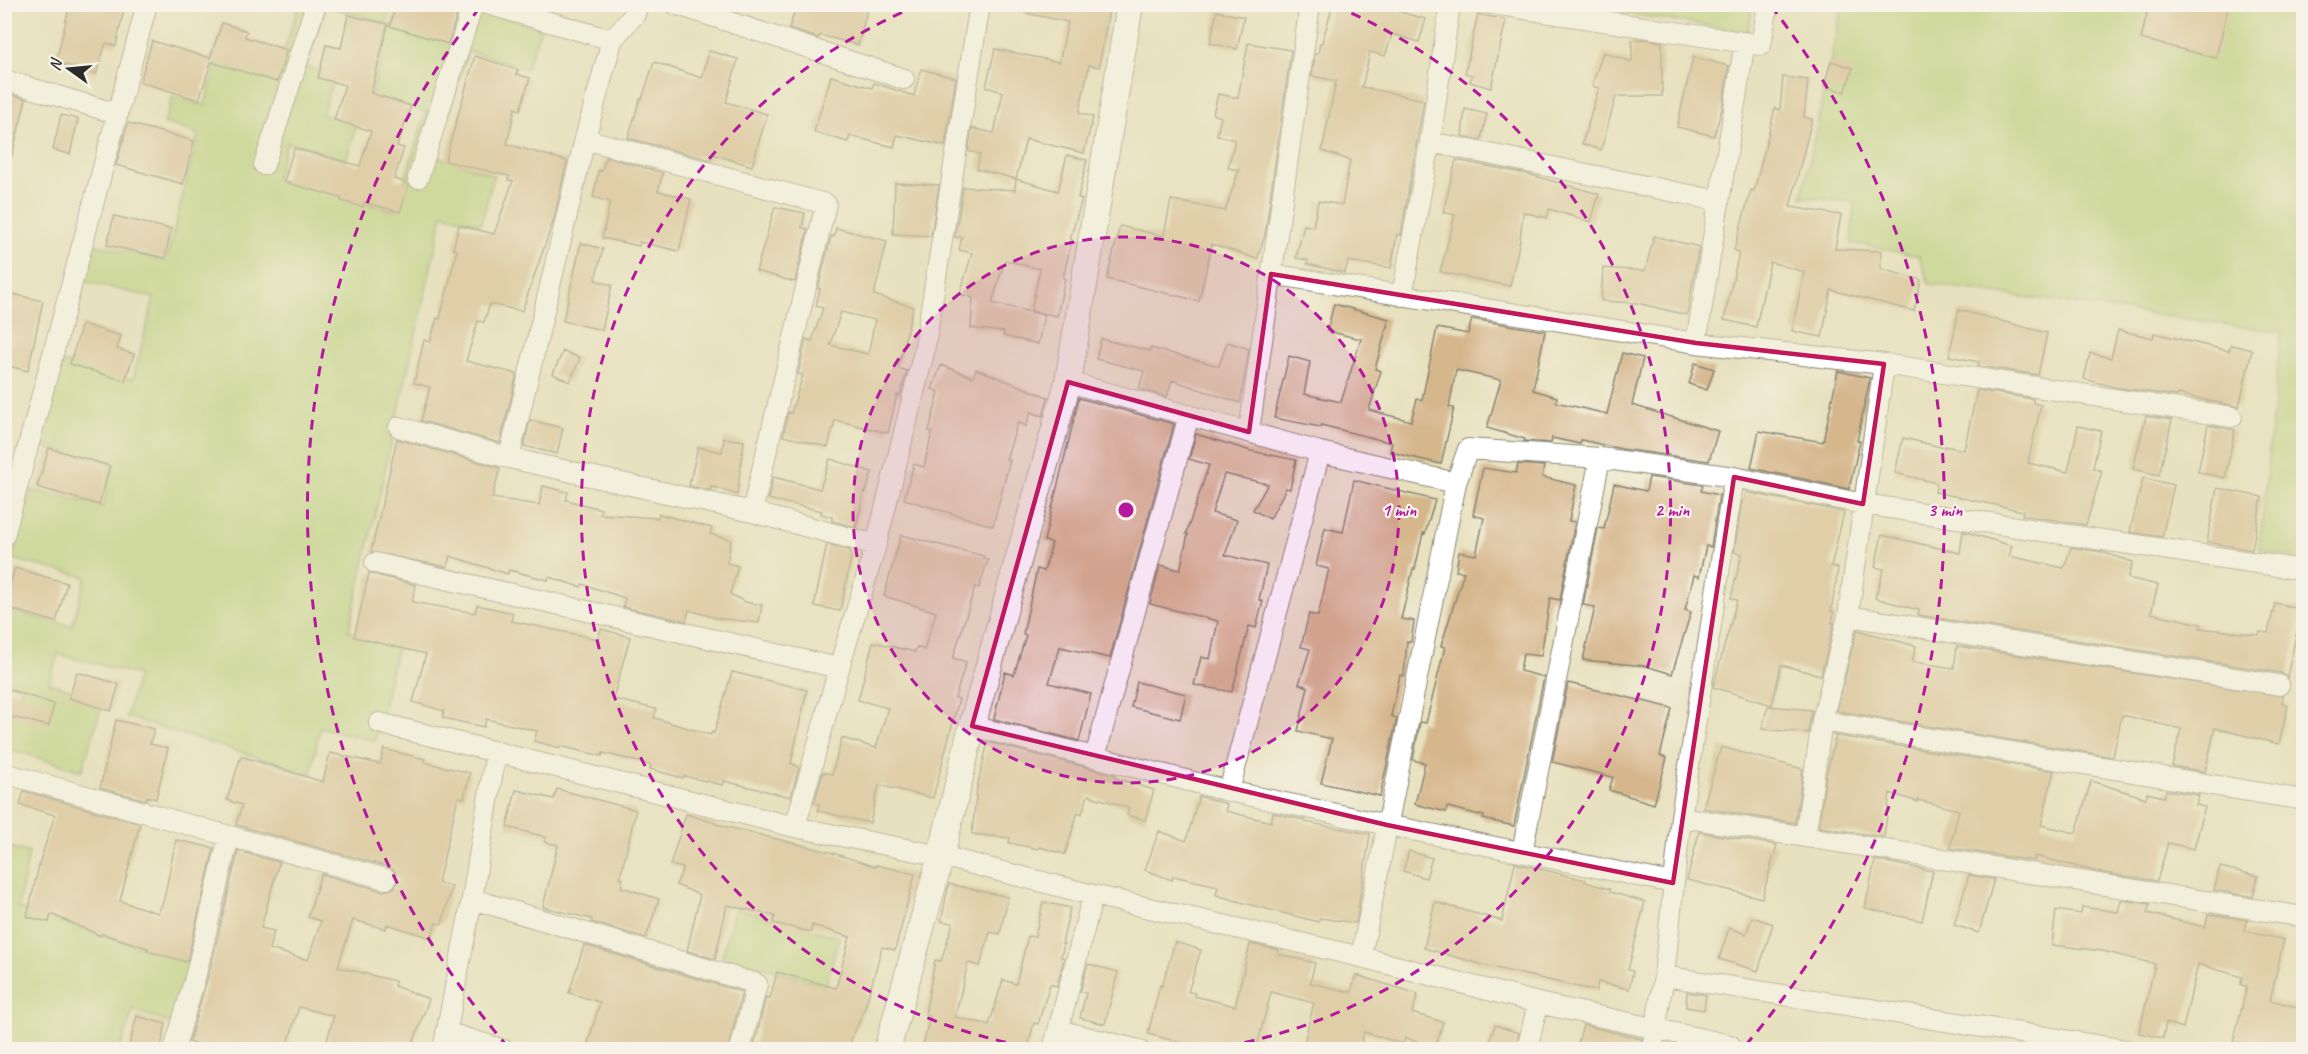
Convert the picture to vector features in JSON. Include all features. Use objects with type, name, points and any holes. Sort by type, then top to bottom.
[{"type":"street","points":[[4,536],[147,4]]},
{"type":"street","points":[[264,165],[316,4]]},
{"type":"street","points":[[418,178],[473,4]]},
{"type":"street","points":[[487,4],[612,40]]},
{"type":"street","points":[[509,458],[585,139],[612,40],[635,14],[638,4]]},
{"type":"street","points":[[675,4],[904,79]]},
{"type":"street","points":[[795,827],[876,545],[924,352],[980,4]]},
{"type":"street","points":[[887,1050],[941,856],[972,726],[1068,382],[1130,4]]},
{"type":"street","points":[[1249,432],[1310,4]]},
{"type":"street","points":[[1402,296],[1430,142],[1450,4]]},
{"type":"street","points":[[1492,4],[1761,45],[1768,4]]},
{"type":"street","points":[[1696,343],[1745,42]]},
{"type":"street","points":[[4,80],[118,114]]},
{"type":"street","points":[[585,139],[826,204],[752,512]]},
{"type":"street","points":[[1430,142],[1719,201]]},
{"type":"street","points":[[1271,274],[1696,343],[1884,364],[2232,417]]},
{"type":"street","points":[[1805,837],[1822,721],[1848,616],[1884,364]]},
{"type":"street","points":[[1068,382],[1320,452],[1456,483]]},
{"type":"street","points":[[1095,757],[1189,415]]},
{"type":"street","points":[[399,427],[509,458],[752,512],[876,545]]},
{"type":"street","points":[[1361,957],[1456,483],[1468,449],[1600,458],[1734,477],[1863,504],[2290,568]]},
{"type":"street","points":[[1229,791],[1320,452]]},
{"type":"street","points":[[1521,852],[1600,458]]},
{"type":"street","points":[[1652,1050],[1664,976],[1681,817],[1734,477]]},
{"type":"street","points":[[375,563],[839,668]]},
{"type":"street","points":[[1848,616],[2279,685]]},
{"type":"street","points":[[1822,721],[2304,800]]},
{"type":"street","points":[[379,723],[795,827],[941,856],[1093,895],[1361,957],[1538,1003],[1730,1045],[1729,1050]]},
{"type":"street","points":[[972,726],[1229,791],[1673,883]]},
{"type":"street","points":[[495,752],[472,899],[444,1041],[504,1050]]},
{"type":"street","points":[[4,773],[386,879]]},
{"type":"street","points":[[1681,817],[2304,917]]},
{"type":"street","points":[[174,1050],[195,978],[229,836]]},
{"type":"street","points":[[1053,1050],[1093,895]]},
{"type":"street","points":[[472,899],[757,984],[740,1050]]},
{"type":"street","points":[[1664,976],[2127,1050]]},
{"type":"street","points":[[1527,1050],[1538,1003]]},
{"type":"street","points":[[1058,1030],[1139,1050]]},
{"type":"highlighted area","points":[[1271,274],[1696,343],[1884,364],[1863,504],[1734,477],[1673,883],[1387,825],[972,726],[1068,382],[1249,432]]},
{"type":"green space","points":[[1611,4],[1753,5],[1748,32],[1610,11]]},
{"type":"green space","points":[[299,5],[392,5],[386,23],[326,6],[306,66],[335,76],[322,114],[357,125],[346,160],[287,142],[276,179],[395,211],[426,112],[371,95],[390,25],[451,43],[465,5],[541,28],[526,69],[468,51],[435,156],[494,175],[481,224],[443,214],[349,631],[398,643],[375,741],[320,727],[311,774],[126,717],[138,675],[58,654],[49,683],[104,699],[82,771],[5,748],[5,738],[22,687],[5,681],[5,610],[72,626],[86,577],[12,559],[31,490],[103,506],[112,463],[40,446],[62,362],[133,379],[154,298],[83,281],[92,244],[166,261],[198,134],[164,123],[173,96],[205,105],[216,61],[275,78]]},
{"type":"green space","points":[[1842,5],[2303,5],[2303,560],[2259,549],[2281,332],[1929,284],[1919,256],[1851,243],[1854,202],[1802,197]]},
{"type":"green space","points":[[8,846],[29,853],[18,908],[194,963],[173,1024],[133,1010],[120,1049],[16,1050],[5,1046],[4,856]]},
{"type":"green space","points":[[735,908],[839,937],[826,985],[722,956]]},
{"type":"building","points":[[70,4],[125,4],[116,46],[106,43],[96,74],[56,62]]},
{"type":"building","points":[[396,4],[449,4],[459,8],[448,44],[390,26]]},
{"type":"building","points":[[797,4],[858,4],[868,7],[858,45],[820,35],[818,38],[789,29]]},
{"type":"building","points":[[1025,4],[1110,4],[1099,67],[1089,65],[1079,113],[1093,117],[1084,153],[1026,139],[1016,179],[977,169],[980,154],[968,151],[972,128],[994,133],[1003,92],[986,87],[995,49],[1059,62],[1068,22],[1025,13]]},
{"type":"building","points":[[1333,4],[1401,4],[1399,12],[1426,19],[1419,42],[1392,34],[1385,56],[1370,52],[1362,87],[1424,100],[1401,235],[1397,234],[1391,268],[1348,261],[1345,273],[1307,264],[1308,260],[1296,258],[1304,225],[1313,227],[1318,201],[1342,205],[1350,160],[1322,151],[1336,81],[1312,76],[1315,54],[1318,54],[1320,43],[1322,43]]},
{"type":"building","points":[[2149,4],[2229,4],[2216,58],[2141,39]]},
{"type":"building","points":[[1217,11],[1244,17],[1237,49],[1210,43]]},
{"type":"building","points":[[1478,14],[1506,20],[1491,88],[1470,82],[1472,75],[1465,73]]},
{"type":"building","points":[[348,15],[388,24],[371,93],[411,106],[397,146],[404,148],[394,179],[409,185],[400,212],[364,202],[363,207],[341,201],[341,198],[284,182],[294,148],[360,166],[371,131],[334,120],[345,85],[318,78],[326,45],[341,48]]},
{"type":"building","points":[[222,23],[247,31],[245,37],[287,50],[277,82],[211,62],[199,100],[140,82],[152,41],[210,58]]},
{"type":"building","points":[[1645,39],[1662,42],[1662,96],[1616,96],[1601,150],[1582,144],[1599,88],[1592,86],[1603,52],[1632,62],[1632,40]]},
{"type":"building","points":[[1248,43],[1291,50],[1265,235],[1257,259],[1212,244],[1199,301],[1107,279],[1120,226],[1164,236],[1171,200],[1225,211],[1239,170],[1228,168],[1235,140],[1217,135],[1221,117],[1213,114],[1218,94],[1238,98]]},
{"type":"building","points":[[709,51],[738,59],[726,102],[767,114],[752,166],[712,154],[711,160],[628,138],[654,62],[702,78]]},
{"type":"building","points":[[475,56],[518,70],[516,74],[530,78],[520,110],[515,108],[507,144],[567,161],[554,219],[522,311],[490,304],[484,322],[478,321],[466,361],[517,374],[500,443],[421,421],[430,387],[414,383],[424,340],[430,342],[437,318],[440,319],[457,250],[453,249],[459,225],[494,234],[513,181],[508,180],[509,176],[445,161]]},
{"type":"building","points":[[1693,57],[1729,66],[1722,109],[1714,136],[1677,127]]},
{"type":"building","points":[[1831,61],[1853,68],[1845,92],[1824,86]]},
{"type":"building","points":[[921,69],[956,78],[945,146],[897,135],[894,147],[850,136],[848,142],[814,132],[831,76],[872,88],[874,83],[914,96]]},
{"type":"building","points":[[1783,77],[1808,80],[1804,117],[1812,119],[1790,207],[1841,215],[1835,249],[1881,251],[1881,269],[1921,280],[1914,311],[1831,290],[1822,337],[1792,331],[1804,272],[1770,262],[1756,327],[1724,320],[1739,252],[1734,250],[1751,190],[1754,191],[1775,108],[1780,110]]},
{"type":"building","points":[[4,93],[26,99],[11,159],[4,158]]},
{"type":"building","points":[[1465,109],[1487,114],[1481,140],[1462,136]]},
{"type":"building","points":[[61,115],[78,119],[70,154],[53,150]]},
{"type":"building","points":[[128,123],[194,141],[183,184],[116,165]]},
{"type":"building","points":[[1067,155],[1087,160],[1078,198],[1082,199],[1070,239],[1072,239],[1057,316],[1031,311],[1040,269],[1005,260],[992,303],[1044,315],[1038,344],[1003,336],[1004,332],[971,328],[973,298],[960,294],[972,253],[959,250],[962,237],[955,237],[963,187],[1015,190],[1016,179],[1058,191]]},
{"type":"building","points":[[606,157],[663,173],[658,191],[691,199],[679,251],[640,242],[639,246],[602,238],[610,202],[593,197],[599,170],[602,171]]},
{"type":"building","points":[[1456,160],[1527,174],[1599,194],[1591,222],[1549,209],[1547,218],[1523,212],[1520,240],[1510,286],[1440,272],[1455,215],[1443,212]]},
{"type":"building","points":[[895,183],[939,185],[931,236],[893,234]]},
{"type":"building","points":[[775,207],[805,213],[802,228],[808,229],[795,282],[756,271]]},
{"type":"building","points":[[114,216],[171,229],[165,258],[107,245]]},
{"type":"building","points":[[836,228],[887,241],[874,295],[913,307],[898,368],[907,371],[900,396],[897,395],[888,433],[835,420],[828,447],[783,436],[788,412],[791,413],[803,375],[798,374],[806,339],[812,341],[823,308],[816,306],[820,289],[818,289],[831,236],[834,237]],"holes":[[[841,312],[875,320],[868,354],[830,345]]]},
{"type":"building","points":[[1654,236],[1699,247],[1687,315],[1637,303],[1601,301],[1603,268],[1645,271]]},
{"type":"building","points":[[581,243],[603,249],[595,280],[612,285],[602,330],[563,321]]},
{"type":"building","points":[[4,292],[43,301],[28,371],[4,365]]},
{"type":"building","points":[[1334,304],[1389,319],[1375,369],[1381,371],[1369,410],[1411,421],[1417,399],[1422,400],[1437,328],[1468,334],[1472,319],[1545,331],[1533,390],[1557,397],[1556,402],[1607,414],[1622,353],[1643,358],[1632,405],[1718,431],[1709,461],[1622,449],[1581,440],[1580,444],[1552,438],[1551,443],[1524,441],[1525,439],[1487,428],[1501,380],[1456,370],[1449,407],[1454,408],[1441,464],[1390,452],[1392,443],[1321,425],[1320,427],[1274,418],[1289,356],[1310,362],[1304,394],[1341,402],[1361,339],[1327,331]]},
{"type":"building","points":[[1959,310],[2047,333],[2038,375],[1978,366],[1979,362],[1949,356]]},
{"type":"building","points":[[82,324],[121,336],[117,349],[134,354],[125,381],[70,364]]},
{"type":"building","points":[[2118,330],[2153,338],[2154,333],[2229,351],[2231,345],[2252,350],[2239,407],[2178,394],[2177,396],[2114,387],[2084,379],[2090,353],[2111,358]]},
{"type":"building","points":[[1101,339],[1150,351],[1151,348],[1219,366],[1227,342],[1249,349],[1240,403],[1172,380],[1167,397],[1139,389],[1144,371],[1096,359]]},
{"type":"building","points":[[563,351],[580,358],[570,382],[553,374]]},
{"type":"building","points":[[1695,363],[1714,369],[1707,390],[1689,384]]},
{"type":"building","points":[[941,365],[973,377],[976,369],[1048,397],[1043,416],[1031,412],[1026,426],[1018,422],[1006,459],[1010,460],[993,526],[904,499],[914,464],[924,467],[932,432],[929,431],[939,392],[932,389]]},
{"type":"building","points":[[1838,371],[1870,378],[1857,441],[1860,441],[1849,489],[1751,468],[1759,431],[1823,442]]},
{"type":"building","points":[[1977,390],[2033,399],[2033,403],[2041,405],[2028,463],[2068,472],[2078,426],[2101,431],[2093,468],[2102,471],[2086,525],[2022,515],[2023,511],[1935,492],[1937,483],[1895,473],[1903,438],[1964,450]]},
{"type":"building","points":[[1079,398],[1174,424],[1110,658],[1060,647],[1049,683],[1091,694],[1079,741],[994,719],[1005,672],[1014,675],[1026,635],[1023,634],[1037,569],[1044,571],[1052,543],[1044,541]]},
{"type":"building","points":[[2146,416],[2172,420],[2159,475],[2133,469]]},
{"type":"building","points":[[530,420],[563,428],[557,454],[524,446]]},
{"type":"building","points":[[2208,425],[2235,430],[2225,478],[2198,472]]},
{"type":"building","points":[[1196,434],[1251,451],[1296,460],[1290,489],[1286,488],[1270,519],[1253,510],[1268,484],[1224,474],[1212,513],[1237,520],[1225,555],[1267,565],[1259,600],[1263,601],[1256,628],[1249,626],[1232,692],[1194,685],[1201,657],[1210,659],[1218,621],[1150,604],[1160,565],[1180,570],[1188,534],[1186,534],[1209,465],[1189,459]]},
{"type":"building","points":[[724,438],[744,441],[737,495],[711,486],[711,490],[689,486],[698,447],[722,452]]},
{"type":"building","points":[[397,439],[500,468],[492,498],[539,505],[543,486],[568,492],[566,500],[601,509],[600,514],[658,518],[659,514],[712,528],[710,534],[731,540],[727,563],[738,566],[730,594],[745,602],[762,605],[759,623],[716,618],[689,610],[686,621],[623,607],[625,598],[582,584],[581,587],[549,577],[548,580],[509,570],[508,574],[450,556],[447,567],[371,552]]},
{"type":"building","points":[[49,448],[110,466],[99,505],[37,487]]},
{"type":"building","points":[[830,459],[872,472],[866,492],[864,491],[856,527],[832,521],[832,517],[821,514],[822,511],[768,499],[773,477],[820,489]]},
{"type":"building","points":[[1518,464],[1544,466],[1542,477],[1576,485],[1569,521],[1575,522],[1560,600],[1550,598],[1541,656],[1523,654],[1520,671],[1544,677],[1514,826],[1447,807],[1446,812],[1415,804],[1425,763],[1413,760],[1420,722],[1426,723],[1445,647],[1441,646],[1464,572],[1456,571],[1459,552],[1476,555],[1484,518],[1473,515],[1483,468],[1516,473]]},
{"type":"building","points":[[1649,477],[1703,485],[1701,491],[1719,495],[1711,547],[1706,546],[1699,577],[1694,575],[1685,610],[1691,612],[1672,674],[1646,666],[1583,660],[1595,607],[1583,605],[1598,528],[1604,529],[1614,484],[1646,491]]},
{"type":"building","points":[[2143,478],[2174,485],[2162,537],[2130,532]]},
{"type":"building","points":[[1354,480],[1435,500],[1425,534],[1423,533],[1401,619],[1414,621],[1411,642],[1407,641],[1404,676],[1400,675],[1391,716],[1397,718],[1380,796],[1321,783],[1332,739],[1298,731],[1308,687],[1299,684],[1310,649],[1301,647],[1309,614],[1318,616],[1329,569],[1316,566],[1325,528],[1343,532]]},
{"type":"building","points":[[2217,488],[2262,497],[2252,550],[2207,542]]},
{"type":"building","points":[[1746,492],[1844,512],[1831,566],[1838,568],[1831,612],[1834,612],[1832,623],[1834,623],[1821,675],[1781,665],[1772,705],[1713,687],[1737,600],[1731,598],[1742,554],[1734,552],[1742,501],[1744,501]]},
{"type":"building","points":[[1963,531],[2012,546],[2009,556],[2064,568],[2071,547],[2102,552],[2133,562],[2128,578],[2158,585],[2151,613],[2201,624],[2200,628],[2259,635],[2260,632],[2268,633],[2275,603],[2302,609],[2287,677],[2281,673],[1918,615],[1919,610],[1875,598],[1884,569],[1875,567],[1882,535],[1960,553]]},
{"type":"building","points":[[901,535],[984,556],[983,558],[988,560],[979,588],[975,587],[953,658],[966,662],[955,698],[959,699],[933,798],[879,785],[870,823],[818,811],[819,804],[814,803],[823,772],[832,774],[842,738],[876,748],[888,708],[858,700],[873,642],[915,652],[917,647],[924,650],[936,612],[884,596]]},
{"type":"building","points":[[827,544],[850,550],[849,553],[852,554],[840,611],[814,606]]},
{"type":"building","points":[[15,568],[67,583],[56,622],[4,607]]},
{"type":"building","points":[[369,573],[416,585],[412,602],[475,613],[477,605],[513,613],[511,621],[598,639],[601,629],[630,637],[613,699],[656,709],[654,718],[711,735],[712,732],[714,733],[732,672],[807,690],[791,763],[799,767],[791,797],[724,781],[723,785],[684,776],[683,778],[650,769],[651,765],[603,753],[602,756],[560,746],[560,748],[534,741],[537,731],[486,719],[484,727],[443,718],[444,711],[413,702],[426,654],[354,637]]},
{"type":"building","points":[[1857,630],[1916,646],[1912,662],[1954,668],[1957,646],[2283,696],[2282,703],[2288,705],[2279,744],[2215,728],[2205,772],[2172,766],[2181,729],[2122,715],[2113,757],[1837,711]]},
{"type":"building","points":[[77,672],[119,684],[111,711],[69,698]]},
{"type":"building","points":[[1137,682],[1186,694],[1180,719],[1131,707]]},
{"type":"building","points":[[1568,683],[1672,708],[1660,756],[1667,758],[1654,804],[1609,790],[1613,777],[1552,762]]},
{"type":"building","points":[[4,688],[54,704],[49,726],[4,715]]},
{"type":"building","points":[[1768,706],[1812,710],[1808,733],[1762,729]]},
{"type":"building","points":[[116,720],[154,729],[150,744],[168,748],[156,799],[147,796],[146,800],[100,788]]},
{"type":"building","points":[[1832,735],[2054,771],[2041,825],[2076,833],[2091,781],[2146,798],[2147,793],[2164,797],[2166,790],[2199,795],[2196,805],[2205,807],[2194,849],[2168,843],[2157,881],[2098,872],[2035,856],[2034,861],[1950,848],[1959,810],[1918,800],[1918,802],[1890,793],[1884,837],[1819,827],[1826,775],[1836,736]]},
{"type":"building","points":[[988,742],[1116,775],[1115,778],[1154,790],[1145,820],[1127,815],[1129,808],[1088,795],[1082,814],[1078,812],[1065,854],[1039,847],[1038,849],[1009,843],[1010,838],[972,834],[977,788]]},
{"type":"building","points":[[1721,747],[1803,769],[1795,823],[1703,808]]},
{"type":"building","points":[[384,749],[470,773],[464,798],[458,797],[438,883],[452,886],[442,924],[436,923],[431,938],[387,924],[386,929],[353,920],[338,967],[395,981],[394,986],[429,999],[411,1050],[324,1050],[334,1016],[299,1007],[286,1050],[215,1050],[189,1042],[210,969],[238,851],[279,862],[261,928],[274,931],[269,949],[308,960],[321,921],[308,917],[321,874],[383,891],[394,888],[398,882],[395,871],[389,867],[236,825],[242,805],[227,800],[241,756],[323,782],[330,753],[380,764]]},
{"type":"building","points":[[557,789],[636,810],[620,878],[623,879],[621,887],[659,899],[646,938],[591,922],[592,919],[543,907],[558,845],[545,842],[546,837],[507,827],[516,790],[554,799]]},
{"type":"building","points":[[24,791],[140,824],[120,901],[158,913],[164,899],[176,840],[214,848],[187,962],[147,951],[148,948],[102,934],[101,936],[51,914],[49,922],[27,917],[40,861],[55,815],[20,805]]},
{"type":"building","points":[[1199,796],[1227,804],[1225,811],[1271,822],[1273,813],[1305,820],[1305,822],[1370,834],[1356,923],[1320,918],[1319,922],[1255,906],[1216,895],[1218,886],[1173,876],[1172,880],[1145,870],[1159,831],[1186,841]]},
{"type":"building","points":[[686,814],[715,824],[830,852],[876,867],[876,865],[915,874],[895,950],[882,947],[865,1008],[847,1050],[753,1050],[766,997],[770,998],[777,972],[836,988],[850,937],[812,925],[811,932],[773,923],[775,916],[727,905],[715,959],[687,951],[700,895],[676,885],[683,868],[670,865]]},
{"type":"building","points":[[1699,832],[1777,845],[1762,898],[1687,880]]},
{"type":"building","points":[[1409,851],[1432,858],[1426,878],[1403,871]]},
{"type":"building","points":[[1875,860],[1933,871],[1922,921],[1865,908]]},
{"type":"building","points":[[1515,863],[1586,880],[1585,882],[1610,889],[1610,892],[1645,902],[1628,970],[1633,971],[1629,989],[1598,982],[1596,991],[1487,966],[1424,948],[1435,902],[1502,921]]},
{"type":"building","points":[[2220,867],[2258,876],[2253,897],[2214,890]]},
{"type":"building","points":[[1969,875],[1994,879],[1979,933],[1954,925]]},
{"type":"building","points":[[949,884],[1008,897],[1000,934],[990,932],[980,966],[968,963],[955,1017],[989,1025],[1003,980],[1016,984],[1028,936],[1035,937],[1043,902],[1070,908],[1062,944],[1064,944],[1061,957],[1064,958],[1057,986],[1050,984],[1038,1024],[1034,1023],[1027,1050],[922,1050],[930,1016],[925,1015],[935,960],[941,961],[953,923],[941,921]]},
{"type":"building","points":[[2121,900],[2150,904],[2147,913],[2205,927],[2208,914],[2247,920],[2244,931],[2284,940],[2270,1000],[2304,1009],[2302,1050],[2283,1050],[2261,1045],[2259,1050],[2233,1043],[2247,986],[2241,985],[2242,977],[2198,964],[2183,1028],[2166,1023],[2163,1038],[2139,1033],[2155,964],[2103,951],[2052,945],[2056,910],[2081,914],[2082,907],[2118,912]]},
{"type":"building","points":[[1752,917],[1773,924],[1758,971],[1719,959],[1729,928],[1746,934]]},
{"type":"building","points":[[1175,942],[1201,950],[1188,992],[1195,993],[1194,996],[1235,1006],[1250,944],[1279,950],[1278,954],[1315,963],[1310,983],[1351,992],[1356,975],[1418,994],[1412,1013],[1443,1022],[1436,1047],[1405,1038],[1403,1044],[1364,1032],[1360,1050],[1302,1050],[1314,1003],[1271,992],[1256,1050],[1209,1050],[1148,1034],[1160,985],[1162,986]]},
{"type":"building","points":[[584,945],[742,992],[728,1050],[586,1050],[600,1002],[569,993]]},
{"type":"building","points":[[1088,964],[1118,972],[1105,1024],[1080,1018],[1086,993],[1080,992]]},
{"type":"building","points":[[1687,992],[1706,995],[1704,1010],[1686,1007]]},
{"type":"building","points":[[137,1016],[166,1024],[160,1050],[128,1050]]},
{"type":"building","points":[[1495,1025],[1519,1033],[1515,1050],[1487,1050]]},
{"type":"building","points":[[1583,1025],[1642,1039],[1640,1050],[1576,1050]]}]
